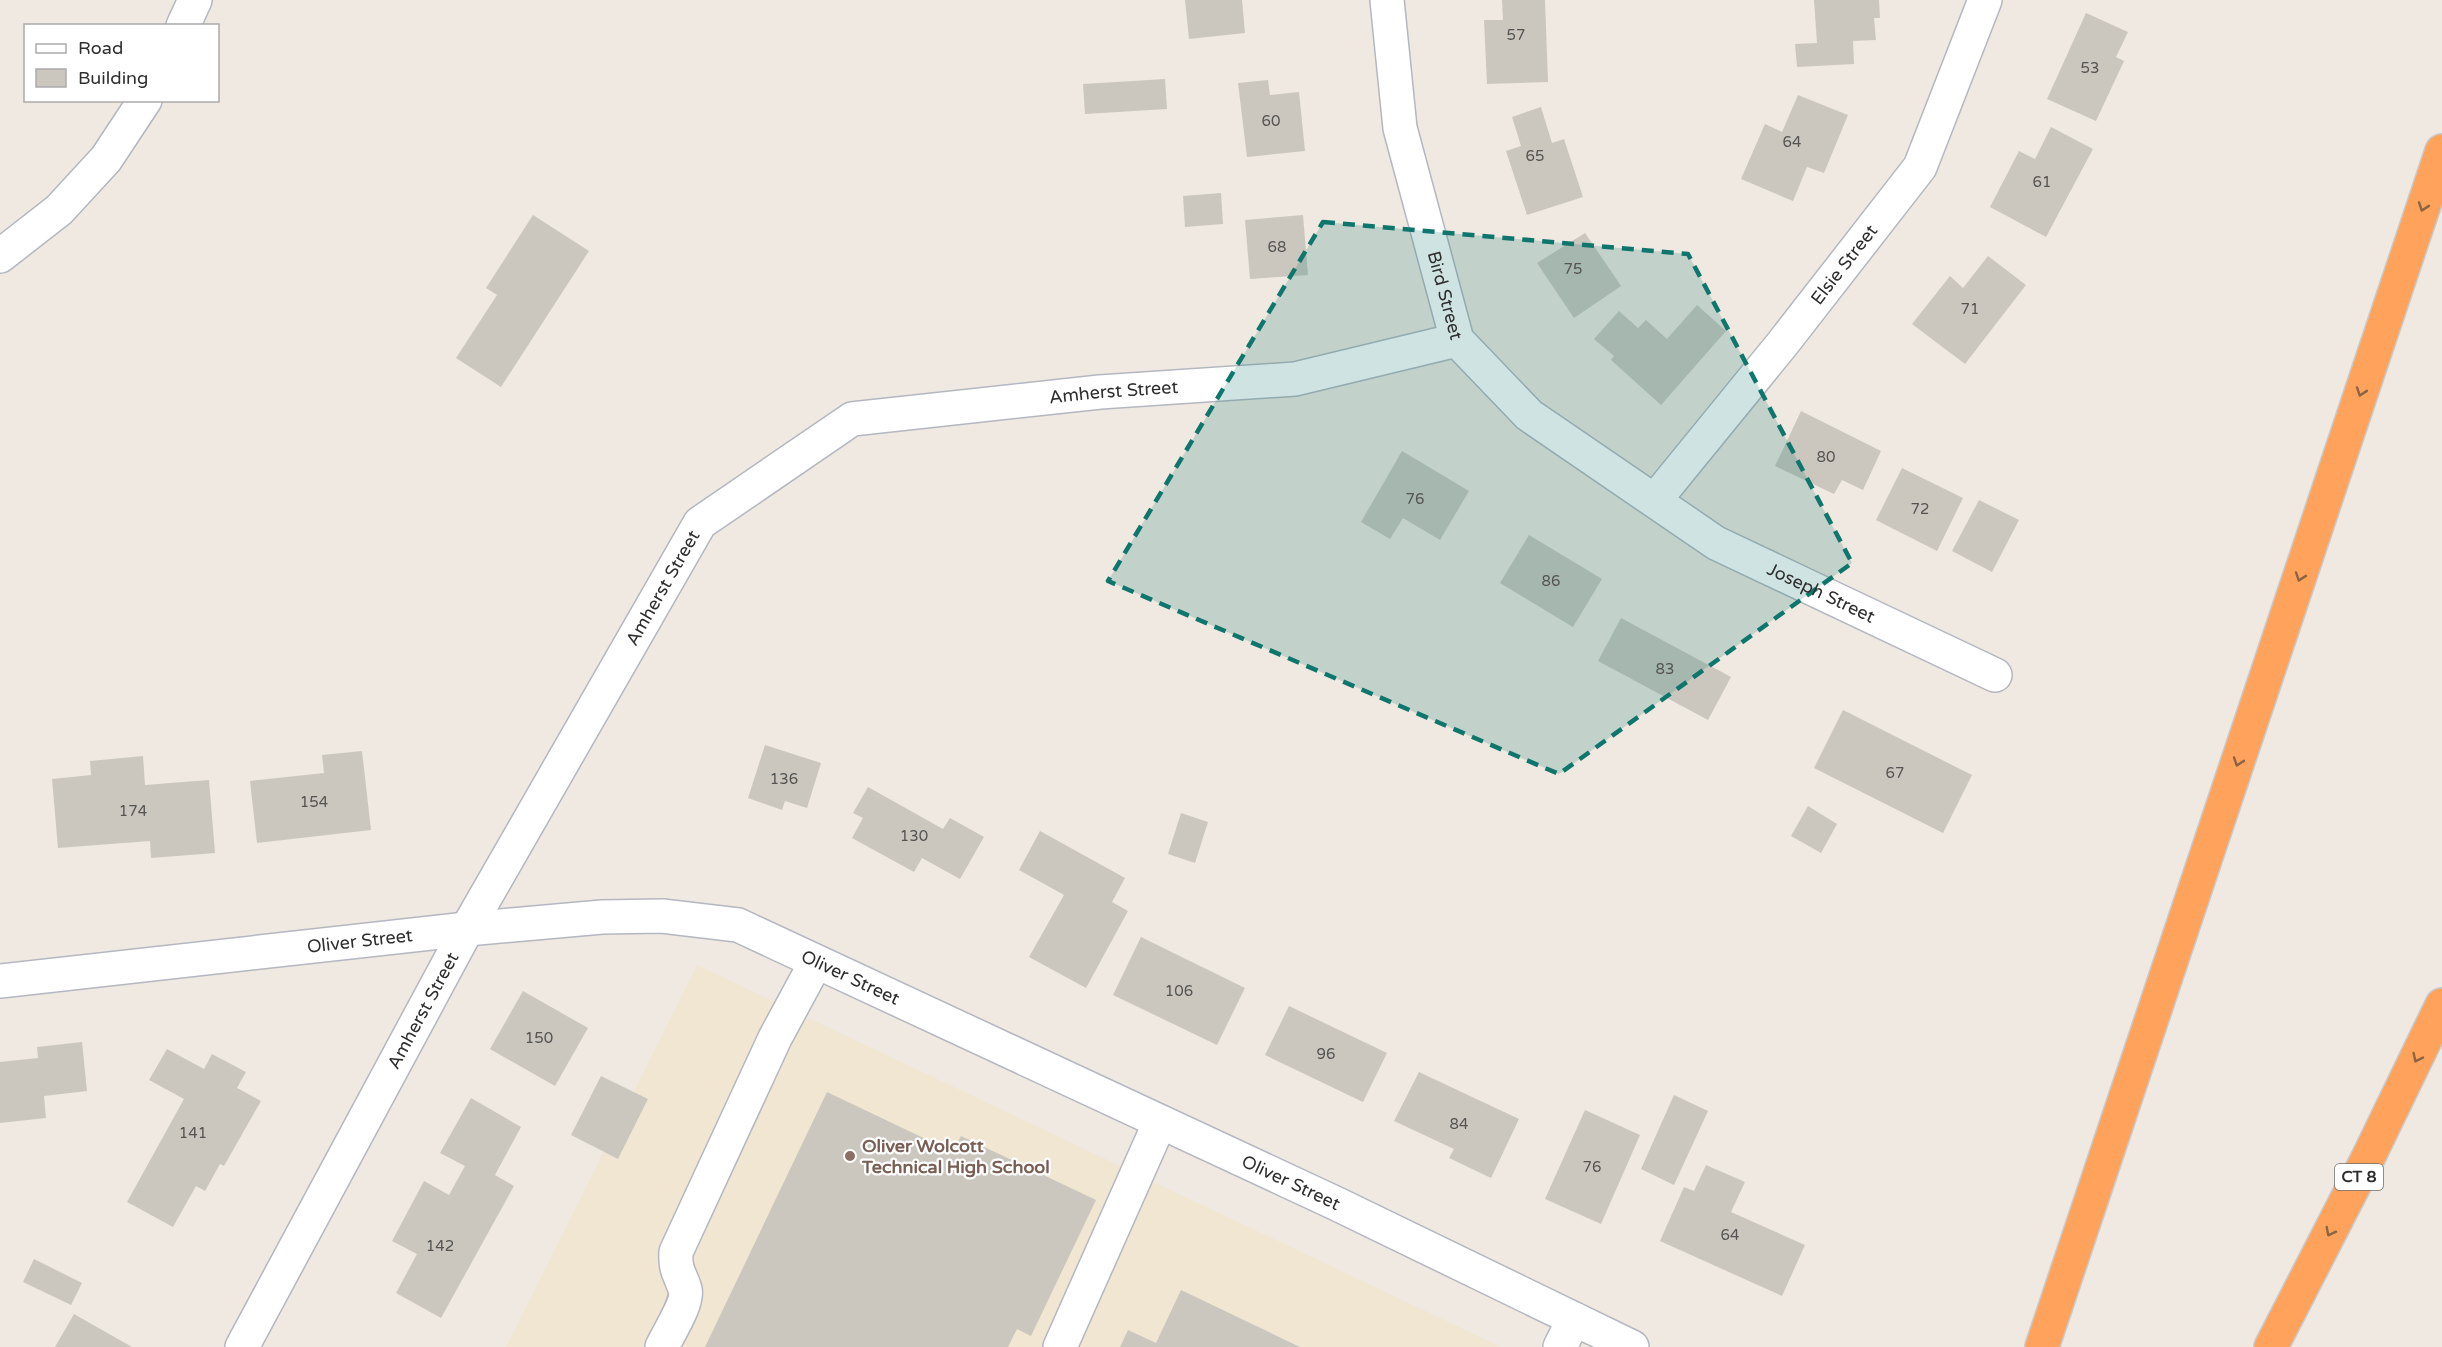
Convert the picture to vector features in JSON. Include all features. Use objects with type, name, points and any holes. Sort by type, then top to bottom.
[{"type":"highway","points":[[2042,1347],[2442,152]]},
{"type":"highway","name":"CT 8","points":[[2271,1347],[2368,1158],[2442,1005]]},
{"type":"street","points":[[184,24],[195,0]]},
{"type":"street","name":"Bird Street","points":[[1387,0],[1400,128],[1457,340],[1529,415],[1654,500]]},
{"type":"street","name":"Elsie Street","points":[[1654,500],[1783,343],[1920,167],[1985,0]]},
{"type":"street","points":[[0,256],[59,210],[106,159],[144,102]]},
{"type":"street","name":"Amherst Street","points":[[242,1347],[466,928],[700,523],[852,419],[1100,392],[1295,379],[1457,340]]},
{"type":"street","name":"Joseph Street","points":[[1654,500],[1716,543],[1995,675]]},
{"type":"street","name":"Oliver Street","points":[[0,981],[466,928],[602,917],[662,916],[738,926],[1160,1122],[1567,1333],[1632,1347]]},
{"type":"street","points":[[662,1347],[684,1302],[686,1291],[675,1269],[676,1252],[775,1038],[816,962]]},
{"type":"street","points":[[1060,1347],[1160,1122]]},
{"type":"highlighted area","points":[[1323,222],[1688,254],[1852,563],[1559,774],[1108,581]]},
{"type":"shaded area","name":"Oliver Wolcott Technical High School","points":[[697,965],[1501,1347],[506,1347]]},
{"type":"building","points":[[1185,0],[1242,0],[1245,33],[1189,39]]},
{"type":"building","points":[[1502,0],[1545,0],[1548,82],[1487,84],[1484,20],[1503,20]]},
{"type":"building","points":[[1814,0],[1879,0],[1880,18],[1874,18],[1876,40],[1853,41],[1854,64],[1797,67],[1795,44],[1817,43]]},
{"type":"building","points":[[2086,13],[2128,32],[2116,57],[2124,61],[2096,121],[2047,99]]},
{"type":"building","points":[[1165,79],[1167,109],[1085,114],[1083,84]]},
{"type":"building","points":[[1268,80],[1270,95],[1299,92],[1305,151],[1247,157],[1238,83]]},
{"type":"building","points":[[1798,95],[1848,115],[1824,173],[1807,167],[1793,201],[1741,179],[1765,124],[1782,132]]},
{"type":"building","points":[[1541,107],[1552,143],[1564,139],[1583,197],[1527,215],[1506,151],[1521,146],[1512,117]]},
{"type":"building","points":[[2051,127],[2093,149],[2046,237],[1990,207],[2019,151],[2035,159]]},
{"type":"building","points":[[1221,193],[1223,224],[1185,227],[1183,196]]},
{"type":"building","points":[[533,215],[589,251],[501,387],[456,358],[497,295],[486,288]]},
{"type":"building","points":[[1303,215],[1308,275],[1250,279],[1245,220]]},
{"type":"building","points":[[1585,233],[1621,286],[1574,318],[1537,263]]},
{"type":"building","points":[[1988,256],[2026,285],[1965,364],[1912,324],[1950,276],[1963,288]]},
{"type":"building","points":[[1697,305],[1726,331],[1661,405],[1611,360],[1614,356],[1594,339],[1619,311],[1638,328],[1646,320],[1667,339]]},
{"type":"building","points":[[1801,411],[1881,451],[1863,490],[1842,480],[1834,494],[1775,466]]},
{"type":"building","points":[[1402,451],[1469,491],[1440,540],[1403,518],[1390,539],[1361,522]]},
{"type":"building","points":[[1902,468],[1963,498],[1937,551],[1876,520]]},
{"type":"building","points":[[1979,500],[2019,520],[1992,572],[1952,551]]},
{"type":"building","points":[[1529,535],[1602,579],[1573,627],[1500,583]]},
{"type":"building","points":[[1621,618],[1731,677],[1708,720],[1598,661]]},
{"type":"building","points":[[1843,710],[1972,775],[1943,833],[1814,768]]},
{"type":"building","points":[[765,745],[821,763],[807,808],[785,801],[782,810],[748,798]]},
{"type":"building","points":[[362,751],[371,830],[257,843],[250,781],[324,773],[322,755]]},
{"type":"building","points":[[143,756],[145,785],[209,780],[215,853],[151,858],[150,841],[58,848],[52,779],[91,775],[90,761]]},
{"type":"building","points":[[868,787],[943,829],[950,818],[984,837],[960,879],[922,858],[914,872],[852,838],[863,818],[853,813]]},
{"type":"building","points":[[1808,806],[1837,824],[1821,853],[1791,836]]},
{"type":"building","points":[[1181,813],[1208,822],[1195,863],[1168,854]]},
{"type":"building","points":[[1040,831],[1125,878],[1112,902],[1128,911],[1086,988],[1029,957],[1064,895],[1019,870]]},
{"type":"building","points":[[1141,937],[1245,988],[1217,1045],[1113,995]]},
{"type":"building","points":[[523,991],[588,1028],[555,1086],[490,1049]]},
{"type":"building","points":[[1289,1006],[1387,1053],[1363,1102],[1265,1055]]},
{"type":"building","points":[[82,1042],[87,1091],[44,1096],[46,1118],[0,1123],[0,1062],[38,1058],[37,1047]]},
{"type":"building","points":[[167,1049],[204,1069],[212,1054],[246,1072],[237,1088],[261,1101],[224,1166],[220,1164],[205,1191],[196,1186],[173,1227],[127,1202],[184,1099],[149,1080]]},
{"type":"building","points":[[1419,1072],[1519,1119],[1491,1178],[1449,1158],[1454,1149],[1394,1121]]},
{"type":"building","points":[[601,1076],[648,1099],[618,1159],[571,1135]]},
{"type":"building","points":[[827,1092],[953,1152],[961,1136],[1096,1200],[1031,1336],[1017,1329],[1008,1347],[705,1347]]},
{"type":"building","points":[[1674,1095],[1708,1111],[1674,1185],[1641,1169]]},
{"type":"building","points":[[471,1098],[521,1127],[495,1175],[514,1186],[441,1318],[396,1293],[417,1254],[392,1241],[424,1181],[449,1195],[465,1166],[440,1153]]},
{"type":"building","points":[[1585,1110],[1640,1135],[1601,1224],[1545,1199]]},
{"type":"building","points":[[1706,1165],[1745,1182],[1731,1212],[1805,1245],[1782,1296],[1660,1241],[1684,1187],[1694,1191]]},
{"type":"building","points":[[34,1259],[82,1283],[71,1305],[23,1282]]},
{"type":"building","points":[[1181,1290],[1300,1347],[1120,1347],[1128,1330],[1156,1343]]},
{"type":"building","points":[[74,1314],[132,1347],[55,1347]]},
{"type":"place","name":"Oliver Wolcott Technical High School","points":[[850,1156]]}]
